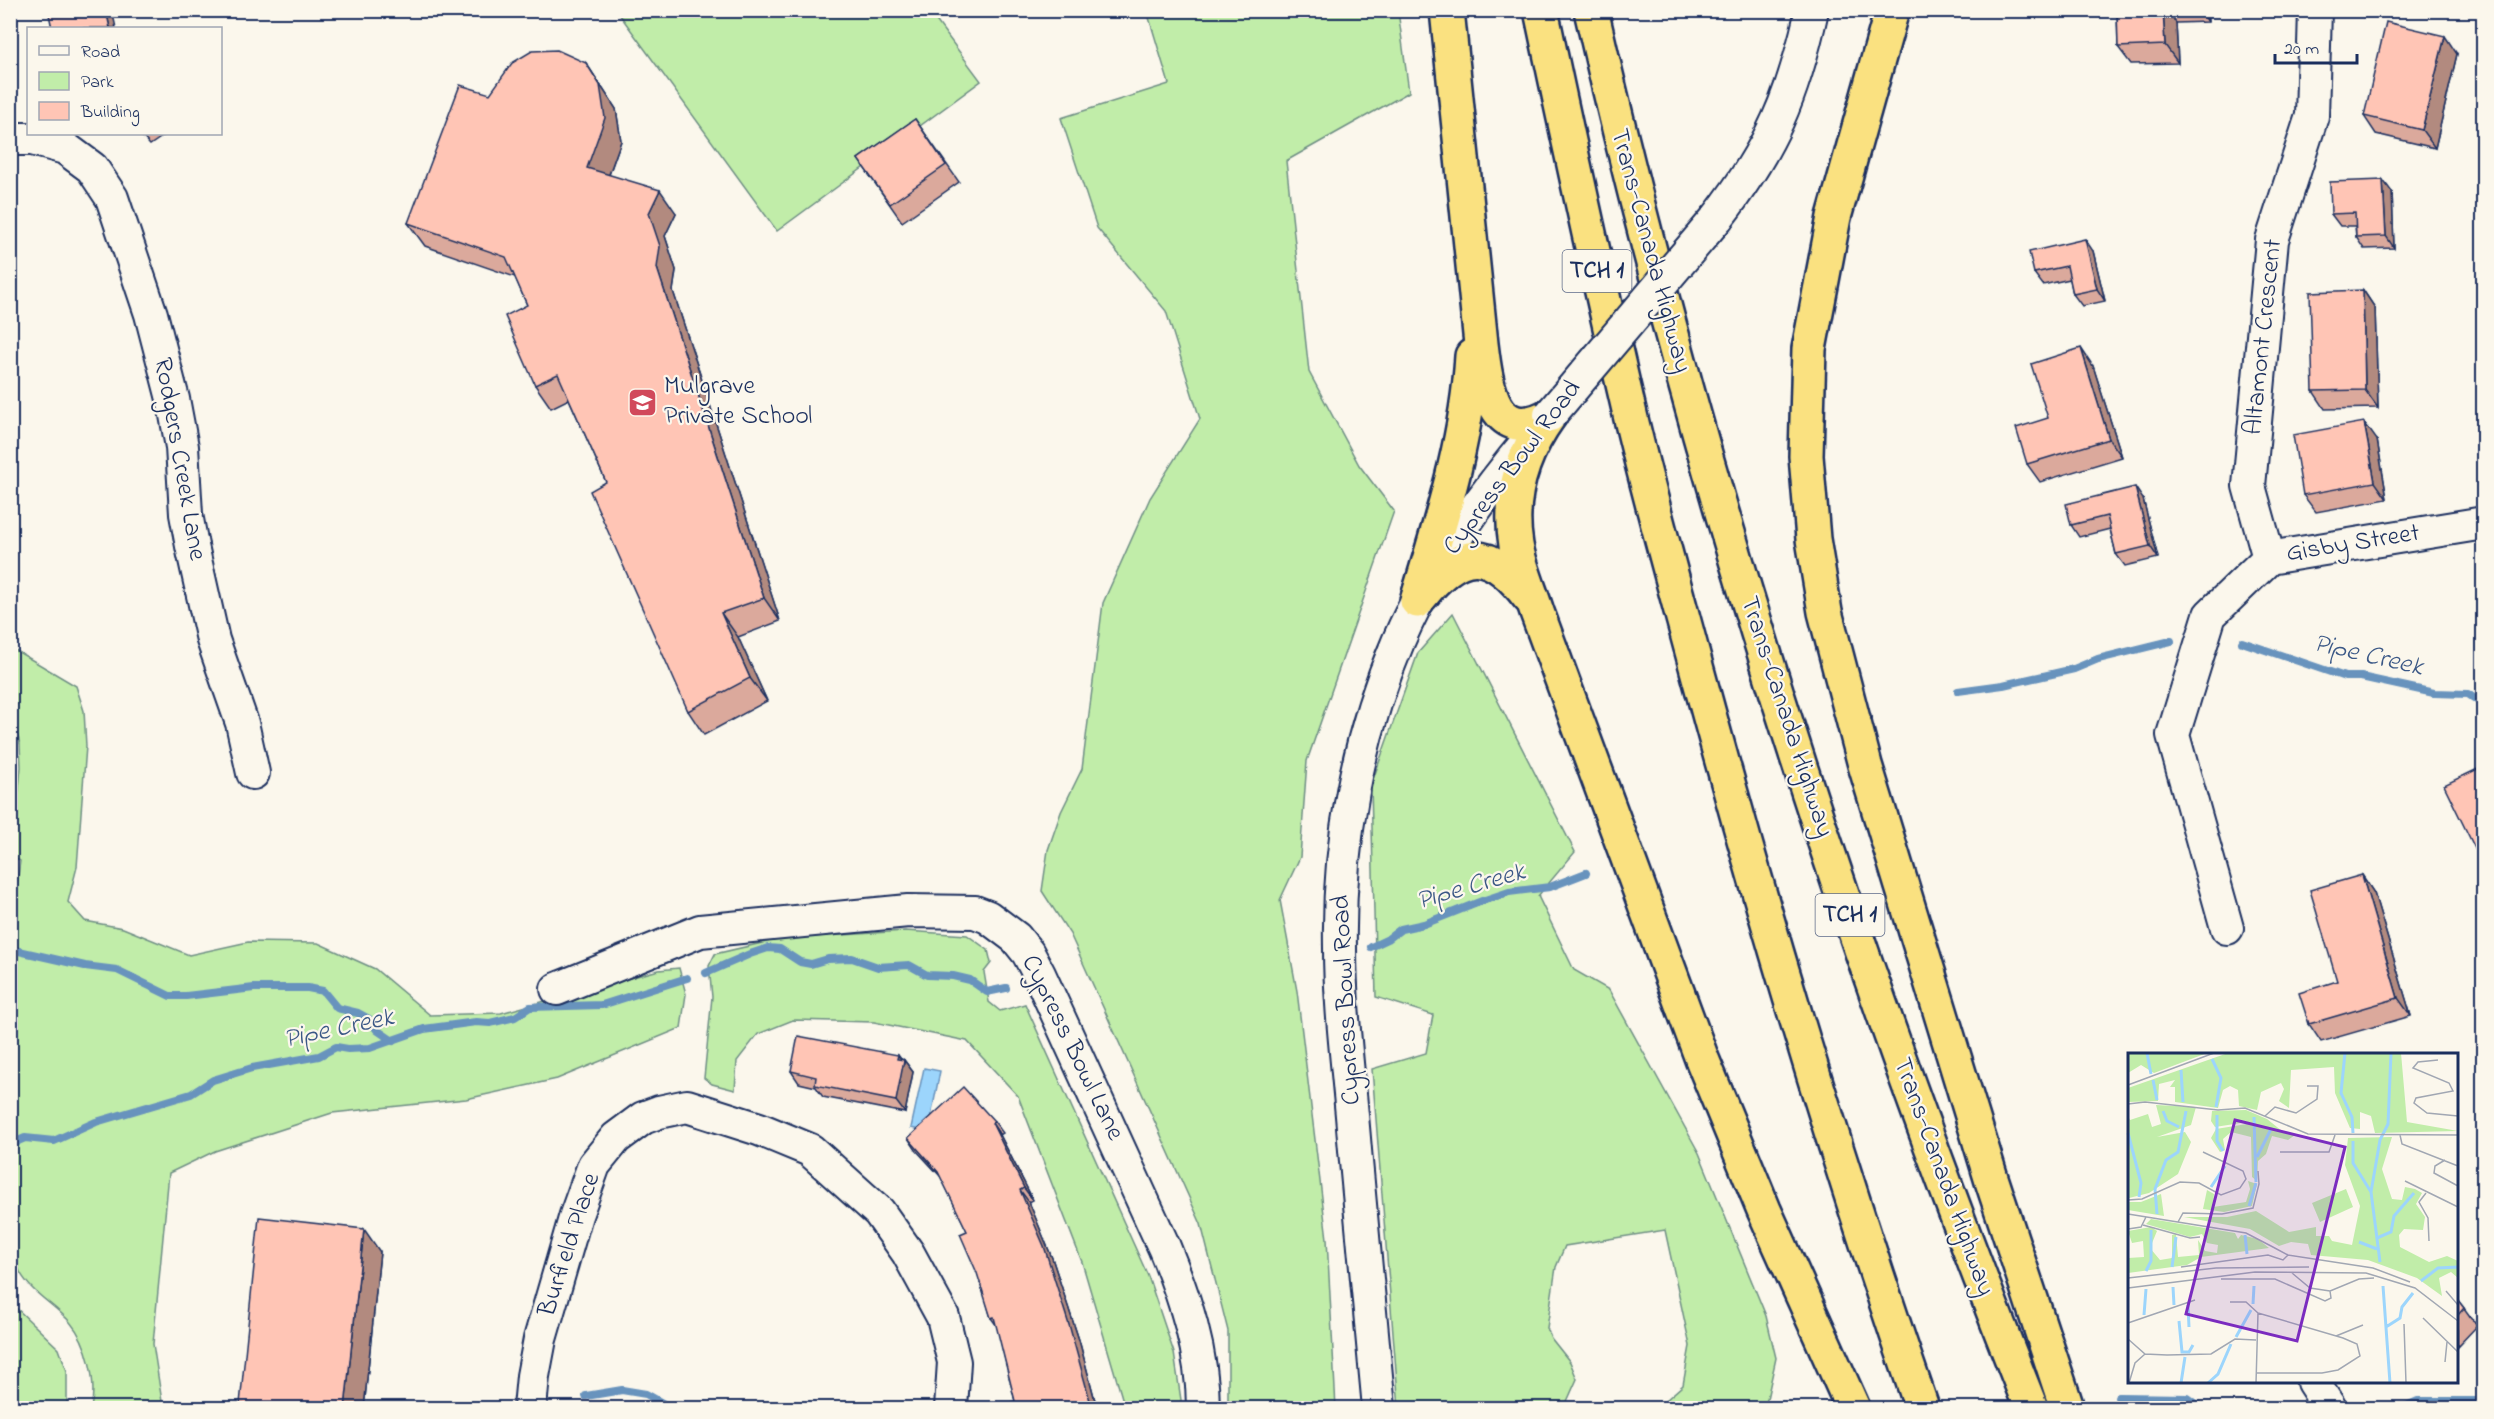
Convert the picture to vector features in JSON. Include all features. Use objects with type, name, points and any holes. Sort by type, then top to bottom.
[{"type":"highway","points":[[1447,10],[1488,390],[1497,408],[1510,422],[1522,425],[1536,423],[1550,415]]},
{"type":"highway","name":"Trans-Canada Highway","points":[[1541,10],[1633,427],[1716,740],[1808,1058],[1853,1202],[1922,1408]]},
{"type":"highway","name":"Trans-Canada Highway","points":[[1591,10],[1617,125],[1693,413],[1782,709],[1889,1028],[1946,1188],[2031,1408]]},
{"type":"highway","points":[[1892,10],[1834,217],[1809,349],[1806,456],[1813,539],[1828,624],[1865,765],[1991,1178],[2067,1408]]},
{"type":"highway","points":[[1417,601],[1461,449],[1471,376],[1476,282]]},
{"type":"highway","points":[[1550,415],[1527,453],[1519,475],[1514,500],[1517,547],[1537,612],[1702,1059],[1764,1210],[1853,1408]]},
{"type":"highway","points":[[1417,601],[1441,573],[1454,564],[1468,558],[1483,559],[1509,573],[1529,597],[1537,612]]},
{"type":"street","name":"Cypress Bowl Road","points":[[1379,1408],[1342,1003],[1341,888],[1354,783],[1382,682],[1417,601],[1481,501],[1743,184],[1764,151],[1784,111],[1801,61],[1812,10]]},
{"type":"street","name":"Altamont Crescent","points":[[2269,558],[2249,486],[2272,240],[2312,116],[2315,10]]},
{"type":"street","name":"Rodgers Creek Lane","points":[[10,139],[32,139],[65,148],[92,168],[112,198],[151,314],[168,378],[182,447],[186,514],[192,546],[213,640],[242,723],[253,773]]},
{"type":"street","name":"Gisby Street","points":[[2227,928],[2174,735],[2210,615],[2269,558],[2484,523]]},
{"type":"street","name":"Cypress Bowl Lane","points":[[557,989],[700,931],[908,911],[975,912],[1000,925],[1016,938],[1028,953],[1039,974],[1164,1247],[1180,1287],[1199,1359],[1203,1408]]},
{"type":"street","name":"Burfield Place","points":[[530,1408],[540,1340],[576,1215],[594,1165],[616,1138],[643,1118],[658,1112],[687,1106],[759,1129],[810,1150],[879,1212],[908,1253],[943,1317],[954,1362],[951,1408]]},
{"type":"street","points":[[2314,1383],[2330,1408]]},
{"type":"green space","points":[[617,11],[929,11],[981,81],[777,231]]},
{"type":"green space","points":[[1147,11],[1398,11],[1409,92],[1286,161],[1309,372],[1359,465],[1394,511],[1307,761],[1300,857],[1280,900],[1297,991],[1327,1239],[1336,1408],[1228,1408],[1228,1331],[1201,1224],[1070,934],[1042,891],[1048,850],[1061,812],[1082,769],[1103,603],[1150,498],[1200,419],[1166,311],[1097,228],[1061,118],[1169,84]]},
{"type":"green space","points":[[1453,613],[1575,852],[1538,896],[1574,970],[1609,990],[1699,1153],[1766,1316],[1776,1358],[1765,1408],[1657,1408],[1683,1385],[1690,1346],[1665,1230],[1565,1246],[1556,1267],[1547,1328],[1551,1338],[1570,1362],[1577,1379],[1564,1408],[1399,1408],[1372,1069],[1426,1053],[1433,1015],[1376,997],[1371,785],[1418,653]]},
{"type":"green space","points":[[10,647],[76,686],[84,711],[86,746],[77,867],[68,902],[85,921],[123,928],[189,955],[248,942],[318,943],[375,969],[430,1015],[501,1013],[659,970],[679,968],[686,994],[681,1028],[557,1079],[466,1099],[332,1113],[215,1151],[169,1173],[153,1344],[163,1408],[91,1408],[92,1375],[82,1341],[70,1322],[27,1283],[14,1258],[13,1208],[10,1189],[10,939],[20,861],[12,857],[21,767],[20,744],[11,712]]},
{"type":"green space","points":[[905,931],[967,935],[988,950],[991,963],[984,972],[989,1002],[1000,1011],[1025,1004],[1148,1276],[1174,1353],[1181,1400],[1180,1408],[1125,1408],[1082,1262],[1018,1096],[967,1041],[874,1022],[793,1020],[758,1034],[737,1061],[735,1090],[712,1084],[704,1078],[712,997],[709,966],[715,954],[779,939]]},
{"type":"green space","points":[[11,1303],[59,1349],[67,1371],[67,1408],[11,1408]]},
{"type":"water","points":[[924,1068],[940,1071],[928,1132],[911,1128]]},
{"type":"building","points":[[48,10],[106,10],[110,27],[52,27]]},
{"type":"building","points":[[2117,10],[2163,10],[2165,45],[2118,47]]},
{"type":"building","points":[[2386,22],[2445,36],[2422,130],[2364,116]]},
{"type":"building","name":"Mulgrave Private School","points":[[557,50],[586,63],[600,85],[605,118],[587,168],[660,190],[649,213],[660,246],[657,268],[764,598],[721,613],[750,678],[688,711],[590,491],[606,482],[558,374],[535,385],[505,316],[527,305],[506,257],[408,223],[460,85],[490,94],[512,63],[532,51]]},
{"type":"building","points":[[915,119],[946,165],[890,204],[858,159]]},
{"type":"building","points":[[2383,180],[2386,236],[2356,237],[2355,213],[2331,214],[2330,182]]},
{"type":"building","points":[[2085,239],[2097,289],[2073,294],[2067,266],[2034,273],[2029,252]]},
{"type":"building","points":[[2363,290],[2365,390],[2313,391],[2310,292]]},
{"type":"building","points":[[2081,348],[2109,439],[2027,464],[2016,428],[2048,418],[2031,364]]},
{"type":"building","points":[[2364,422],[2375,482],[2303,495],[2293,435]]},
{"type":"building","points":[[2135,487],[2150,546],[2116,554],[2107,516],[2071,525],[2066,504]]},
{"type":"building","points":[[2484,766],[2484,867],[2444,785]]},
{"type":"building","points":[[2362,875],[2398,998],[2309,1024],[2299,993],[2337,981],[2310,890]]},
{"type":"building","points":[[798,1036],[898,1055],[897,1059],[904,1060],[896,1101],[815,1085],[816,1077],[791,1071]]},
{"type":"building","points":[[963,1087],[994,1121],[992,1123],[1024,1188],[1020,1190],[1044,1246],[1092,1408],[1010,1408],[1009,1403],[1015,1401],[994,1317],[991,1318],[977,1273],[960,1234],[967,1231],[938,1172],[908,1138]]},
{"type":"building","points":[[259,1217],[364,1229],[345,1408],[283,1408],[240,1404]]},
{"type":"building","points":[[2458,1300],[2464,1308],[2458,1315]]},
{"type":"waterway","name":"Pipe Creek","points":[[1958,691],[2003,685],[2074,669],[2098,659],[2171,641]]},
{"type":"waterway","name":"Pipe Creek","points":[[2242,642],[2345,677],[2361,677],[2434,693],[2468,694],[2484,705]]},
{"type":"waterway","name":"Pipe Creek","points":[[1371,947],[1388,939],[1401,929],[1424,924],[1482,901],[1509,892],[1550,887],[1586,873]]},
{"type":"waterway","name":"Pipe Creek","points":[[706,973],[768,948],[780,949],[800,962],[811,964],[828,959],[852,958],[878,967],[909,965],[927,975],[953,976],[970,980],[987,992],[1006,988]]},
{"type":"waterway","points":[[10,949],[85,966],[117,970],[170,996],[254,988],[308,988],[323,991],[337,1008],[358,1013],[369,1019],[377,1030],[393,1041]]},
{"type":"waterway","name":"Pipe Creek","points":[[10,1151],[18,1141],[25,1138],[54,1141],[96,1122],[191,1094],[213,1080],[252,1068],[319,1056],[336,1047],[370,1048],[424,1029],[476,1022],[490,1023],[515,1017],[530,1007],[602,1005],[687,978]]},
{"type":"waterway","name":"Pipe Creek","points":[[586,1396],[622,1390],[646,1394],[671,1408]]},
{"type":"waterway","name":"Pipe Creek","points":[[2118,1397],[2188,1398],[2202,1408]]},
{"type":"waterway","name":"Pipe Creek","points":[[2402,1408],[2418,1401],[2476,1401],[2484,1398]]},
{"type":"place","name":"Mulgrave Private School","points":[[643,402]]}]
